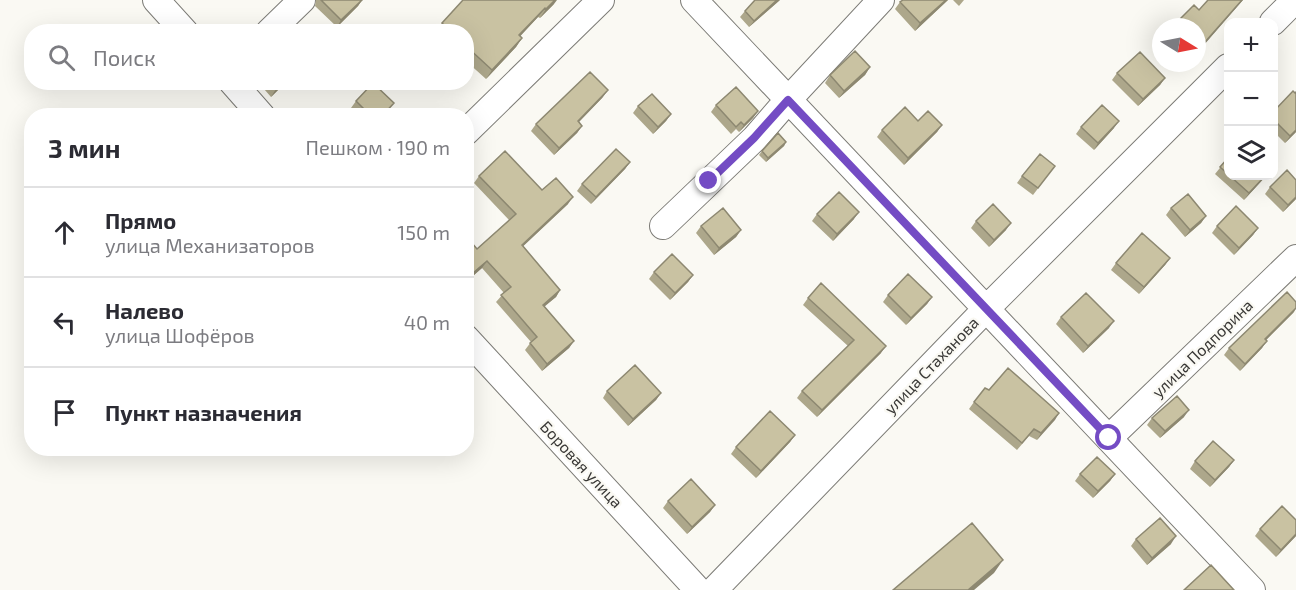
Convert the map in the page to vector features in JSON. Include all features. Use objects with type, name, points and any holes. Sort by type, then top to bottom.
[{"type":"street","points":[[156,0],[178,24]]},
{"type":"street","points":[[277,24],[302,0]]},
{"type":"street","points":[[474,124],[601,0]]},
{"type":"street","points":[[694,0],[1252,590]]},
{"type":"street","points":[[663,226],[754,138],[882,0]]},
{"type":"street","points":[[1277,18],[1295,0]]},
{"type":"street","name":"улица Стаханова","points":[[714,590],[986,309],[1224,71]]},
{"type":"street","points":[[239,90],[255,108]]},
{"type":"street","name":"улица Подпорина","points":[[1109,438],[1296,258]]},
{"type":"street","name":"Боровая улица","points":[[474,347],[698,590]]},
{"type":"building","points":[[321,0],[362,0],[341,20]]},
{"type":"building","points":[[463,0],[555,0],[519,35],[522,38],[492,70],[474,53],[474,24],[442,23]]},
{"type":"building","points":[[755,0],[777,0],[754,21],[745,11]]},
{"type":"building","points":[[903,0],[946,0],[920,23],[900,2]]},
{"type":"building","points":[[1208,0],[1242,0],[1206,41],[1206,18],[1181,18],[1194,5],[1199,10]]},
{"type":"building","points":[[855,51],[870,67],[844,91],[830,75]]},
{"type":"building","points":[[1140,52],[1152,64],[1152,72],[1159,72],[1165,78],[1143,99],[1117,73]]},
{"type":"building","points":[[590,72],[608,90],[578,121],[582,126],[559,148],[536,124]]},
{"type":"building","points":[[736,87],[758,111],[744,125],[741,122],[736,127],[716,105]]},
{"type":"building","points":[[366,90],[380,90],[394,103],[389,108],[363,108],[356,101]]},
{"type":"building","points":[[1293,91],[1296,92],[1296,130],[1290,136],[1278,124],[1278,107]]},
{"type":"building","points":[[652,94],[671,114],[658,127],[638,106]]},
{"type":"building","points":[[1102,105],[1119,121],[1098,143],[1081,127]]},
{"type":"building","points":[[905,107],[918,121],[928,111],[942,125],[908,158],[882,130]]},
{"type":"building","points":[[778,133],[786,142],[768,158],[762,151]]},
{"type":"building","points":[[616,149],[630,162],[596,197],[582,184]]},
{"type":"building","points":[[505,151],[542,190],[556,178],[573,197],[522,245],[560,290],[543,305],[574,341],[547,364],[530,343],[537,337],[501,295],[511,287],[487,261],[474,272],[474,245],[477,249],[516,214],[479,176]]},
{"type":"building","points":[[1040,154],[1055,166],[1038,188],[1022,176]]},
{"type":"building","points":[[1287,170],[1296,180],[1296,197],[1288,205],[1270,187]]},
{"type":"building","points":[[1234,180],[1261,180],[1249,193]]},
{"type":"building","points":[[839,192],[859,212],[837,234],[817,214]]},
{"type":"building","points":[[1188,194],[1206,216],[1190,230],[1171,208]]},
{"type":"building","points":[[993,204],[1011,223],[994,240],[976,221]]},
{"type":"building","points":[[1236,206],[1258,228],[1239,248],[1217,226]]},
{"type":"building","points":[[723,208],[741,230],[719,248],[701,226]]},
{"type":"building","points":[[1142,233],[1170,258],[1144,287],[1116,263]]},
{"type":"building","points":[[672,254],[693,275],[675,293],[654,272]]},
{"type":"building","points":[[908,274],[932,297],[911,318],[888,295]]},
{"type":"building","points":[[821,283],[886,346],[822,410],[802,391],[854,340],[808,298]]},
{"type":"building","points":[[1287,292],[1296,302],[1296,308],[1265,339],[1267,341],[1245,364],[1229,348]]},
{"type":"building","points":[[1086,293],[1114,321],[1088,346],[1061,317]]},
{"type":"building","points":[[635,365],[661,393],[633,419],[607,391]]},
{"type":"building","points":[[1008,368],[1059,413],[1041,433],[1034,429],[1022,443],[974,402],[985,388],[989,390]]},
{"type":"building","points":[[1177,396],[1189,410],[1165,431],[1152,418]]},
{"type":"building","points":[[770,411],[795,435],[761,471],[736,447]]},
{"type":"building","points":[[1213,441],[1234,460],[1215,480],[1195,461]]},
{"type":"building","points":[[1097,457],[1115,474],[1098,491],[1080,474]]},
{"type":"building","points":[[691,479],[715,505],[692,527],[668,501]]},
{"type":"building","points":[[1282,506],[1296,520],[1296,534],[1281,550],[1260,529]]},
{"type":"building","points":[[1160,518],[1176,536],[1152,558],[1136,539]]},
{"type":"building","points":[[972,523],[1003,560],[968,590],[893,590]]},
{"type":"building","points":[[1211,565],[1234,590],[1184,590]]},
{"type":"route","points":[[709,181],[754,138],[788,100],[1109,438]]}]
